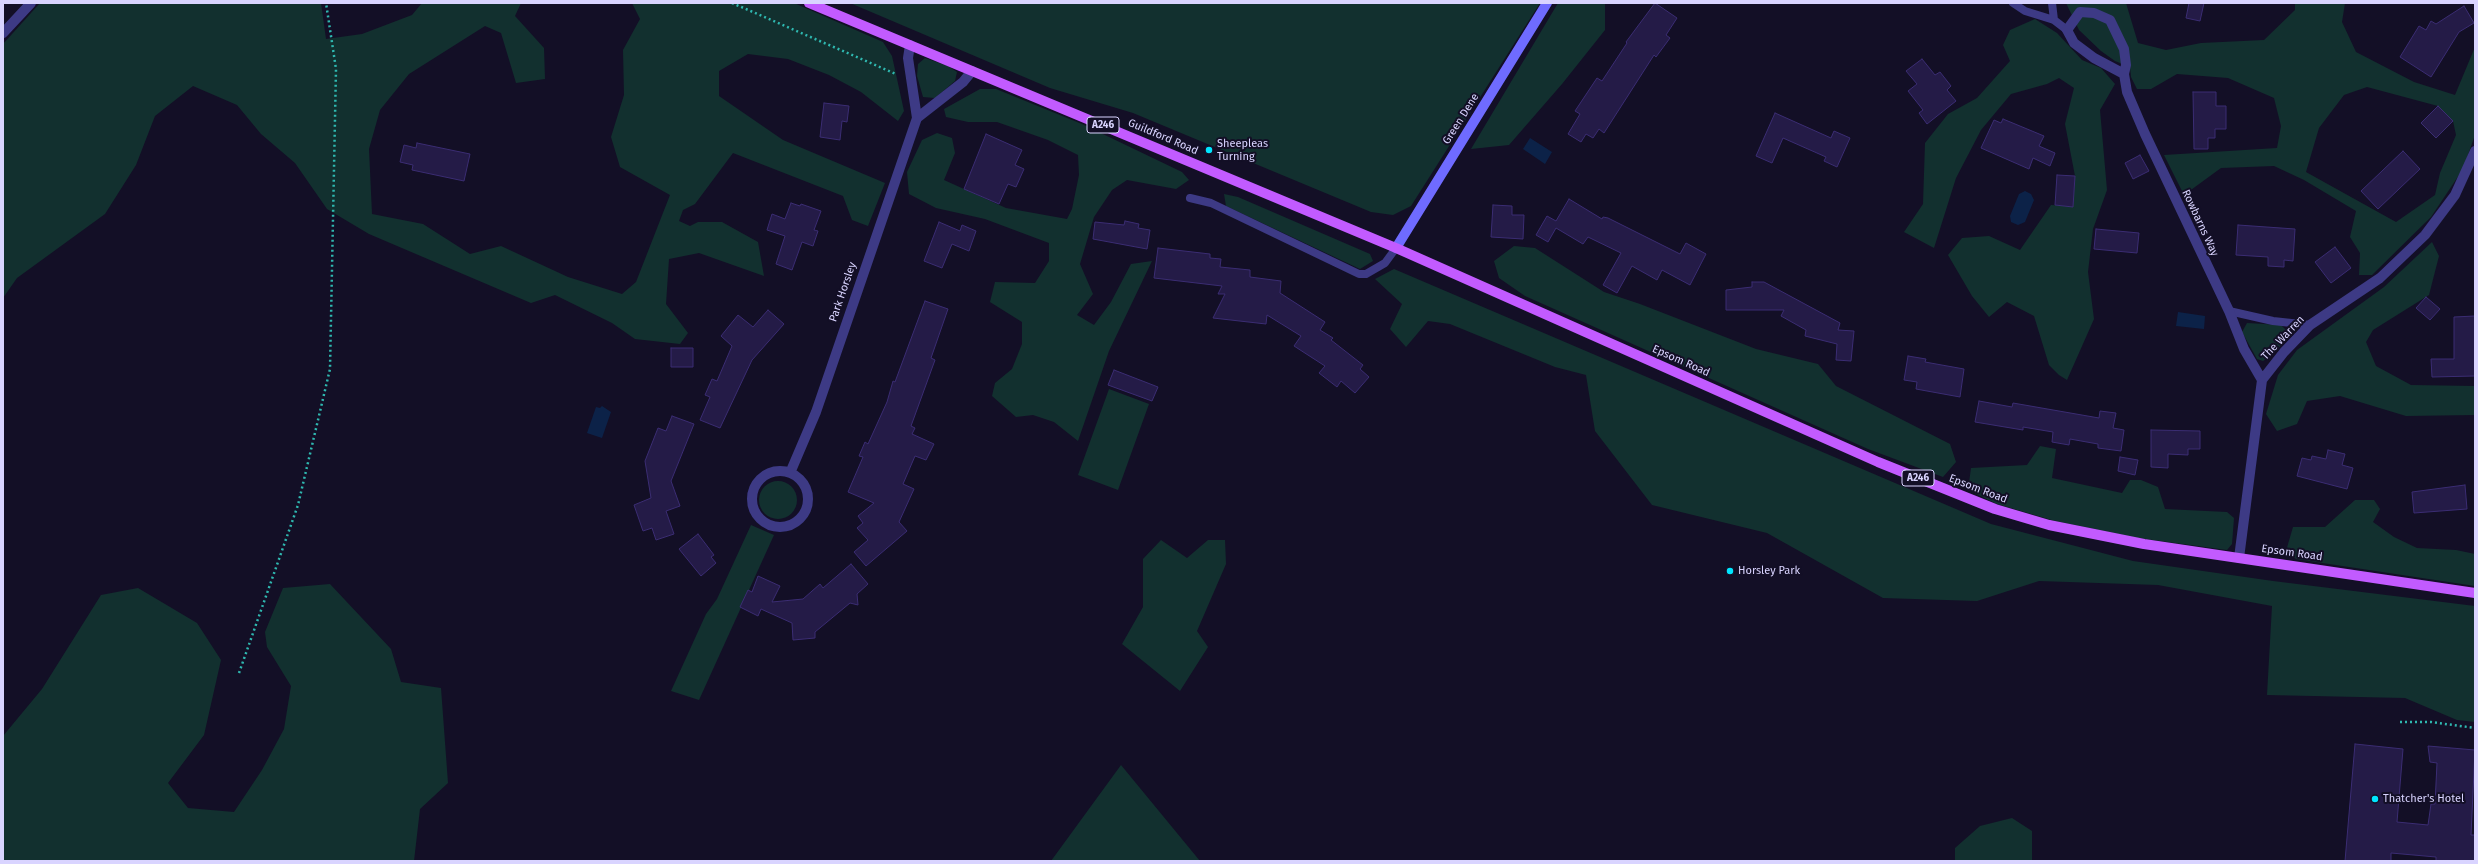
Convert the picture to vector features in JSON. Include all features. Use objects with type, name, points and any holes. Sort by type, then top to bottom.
[{"type":"main road","name":"Guildford Road","points":[[809,3],[1396,248]]},
{"type":"main road","name":"Epsom Road","points":[[1396,248],[1878,462],[1995,509],[2049,525],[2144,544],[2475,593]]},
{"type":"street","points":[[3,33],[31,3]]},
{"type":"street","name":"Green Dene","points":[[1396,248],[1547,3]]},
{"type":"street","name":"Rowbarns Way","points":[[2067,30],[2080,12],[2094,13],[2110,20],[2124,49],[2126,65],[2124,74],[2127,92],[2145,134],[2229,311],[2244,349],[2262,380]]},
{"type":"street","points":[[2067,30],[2074,43],[2094,58],[2124,74]]},
{"type":"street","name":"Park Horsley","points":[[790,473],[816,412],[917,118],[908,58],[910,45]]},
{"type":"street","points":[[917,118],[963,82],[972,71]]},
{"type":"street","name":"The Warren","points":[[2262,380],[2284,352],[2310,326],[2380,278],[2424,235],[2454,196],[2475,151]]},
{"type":"street","points":[[2239,558],[2262,380]]},
{"type":"street","points":[[779,471],[790,473],[802,481],[808,495],[806,510],[797,522],[784,528],[769,525],[760,519],[754,510],[752,499],[754,489],[760,479],[768,473],[779,471]]},
{"type":"lane","points":[[2013,3],[2025,11],[2054,20],[2067,30]]},
{"type":"lane","points":[[2052,3],[2054,20]]},
{"type":"lane","points":[[1190,198],[1211,203],[1359,274],[1366,274],[1385,263],[1396,248]]},
{"type":"lane","points":[[2229,311],[2273,321],[2310,326]]},
{"type":"path","points":[[239,673],[298,504],[330,369],[336,68],[326,3]]},
{"type":"path","points":[[732,3],[912,80]]},
{"type":"path","points":[[2400,722],[2431,722],[2475,728]]},
{"type":"green space","points":[[40,3],[321,3],[326,39],[362,34],[412,15],[422,3],[521,3],[515,16],[544,48],[545,79],[516,83],[501,33],[485,26],[409,74],[380,110],[369,149],[372,214],[423,224],[470,254],[501,246],[568,277],[622,294],[636,282],[670,195],[620,167],[611,137],[624,95],[623,50],[640,19],[632,3],[794,3],[883,42],[892,56],[904,111],[898,121],[861,92],[829,75],[788,59],[748,54],[719,71],[719,96],[783,140],[885,183],[868,226],[852,220],[843,196],[733,153],[695,204],[683,210],[679,221],[690,226],[698,222],[722,222],[758,242],[764,276],[699,253],[669,259],[666,304],[688,333],[680,344],[635,339],[612,323],[555,295],[531,303],[369,234],[327,209],[295,163],[261,134],[237,105],[193,86],[155,116],[136,165],[105,214],[17,278],[3,298],[3,44]]},
{"type":"green space","points":[[850,3],[1540,3],[1411,206],[1393,215],[1371,212],[1133,113],[1050,88]]},
{"type":"green space","points":[[1558,3],[1605,3],[1605,30],[1562,84],[1509,145],[1471,149]]},
{"type":"green space","points":[[2066,3],[2126,3],[2138,43],[2166,50],[2201,43],[2264,40],[2295,10],[2295,3],[2345,3],[2342,22],[2356,52],[2414,82],[2455,95],[2475,47],[2475,135],[2463,169],[2431,217],[2372,275],[2359,275],[2360,253],[2350,237],[2356,211],[2304,180],[2274,166],[2221,168],[2184,195],[2164,155],[2277,148],[2281,126],[2274,98],[2228,78],[2177,74],[2151,89],[2137,89],[2131,77],[2130,67],[2115,61],[2101,51],[2079,30]],"holes":[[[2367,87],[2438,106],[2453,121],[2456,135],[2440,173],[2435,195],[2396,222],[2306,172],[2319,128],[2344,95]]]},
{"type":"green space","points":[[2035,19],[2057,33],[2082,60],[2101,68],[2115,84],[2100,110],[2107,190],[2093,229],[2088,272],[2094,319],[2067,380],[2059,375],[2049,365],[2034,316],[2007,302],[1989,317],[1972,296],[1948,255],[1962,238],[1989,236],[2020,250],[2051,205],[2073,206],[2075,176],[2065,124],[2074,88],[2059,78],[2047,84],[2011,94],[1981,130],[1956,178],[1934,248],[1904,232],[1923,204],[1925,143],[1948,114],[1977,98],[2010,61],[2003,45],[2010,30]]},
{"type":"green space","points":[[925,58],[948,66],[957,72],[955,81],[935,98],[923,97],[917,76],[918,64]]},
{"type":"green space","points":[[980,89],[996,89],[1082,124],[1182,172],[1189,180],[1176,189],[1127,180],[1112,190],[1094,217],[1080,264],[1093,294],[1077,315],[1094,325],[1111,302],[1131,264],[1152,261],[1109,351],[1078,441],[1054,422],[1033,415],[1016,417],[992,396],[995,383],[1012,369],[1022,344],[1022,322],[990,302],[995,282],[1035,283],[1049,261],[1049,243],[985,219],[936,208],[909,194],[907,172],[922,140],[937,133],[952,138],[955,153],[944,180],[1006,208],[1067,219],[1072,209],[1079,175],[1078,155],[1048,140],[997,122],[968,122],[946,117],[944,109]]},
{"type":"green space","points":[[1224,194],[1238,197],[1370,254],[1373,261],[1360,269],[1226,206]]},
{"type":"green space","points":[[2432,242],[2439,256],[2429,295],[2373,330],[2366,342],[2376,366],[2411,385],[2475,386],[2475,415],[2406,416],[2340,396],[2307,401],[2297,424],[2277,431],[2266,414],[2278,375],[2297,350],[2384,287]]},
{"type":"green space","points":[[1514,246],[1535,248],[1604,292],[1640,304],[1756,349],[1818,364],[1836,386],[1950,444],[1956,462],[1943,477],[1868,449],[1525,296],[1499,278],[1494,261]]},
{"type":"green space","points":[[1394,269],[1991,524],[2133,561],[2273,581],[2475,606],[2475,722],[2457,720],[2405,698],[2267,695],[2272,606],[2158,585],[2039,581],[1977,601],[1883,598],[1767,533],[1652,505],[1595,431],[1586,375],[1555,367],[1450,324],[1428,321],[1406,347],[1390,329],[1402,304],[1375,279]]},
{"type":"green space","points":[[2247,323],[2281,325],[2287,331],[2286,340],[2271,356],[2263,361],[2257,359],[2242,332]]},
{"type":"green space","points":[[1109,389],[1149,404],[1118,490],[1078,475]]},
{"type":"green space","points":[[2040,446],[2056,449],[2052,478],[2122,493],[2130,480],[2141,480],[2158,487],[2165,509],[2227,512],[2234,518],[2232,544],[2227,550],[2138,538],[2055,521],[1997,504],[1968,490],[1971,468],[2027,465]]},
{"type":"green space","points":[[774,481],[782,481],[792,486],[796,493],[796,507],[792,514],[782,519],[774,519],[764,514],[762,511],[759,504],[759,496],[764,486],[767,484]]},
{"type":"green space","points":[[2355,500],[2374,500],[2380,509],[2373,522],[2394,537],[2417,548],[2456,550],[2475,554],[2475,586],[2296,559],[2286,551],[2293,527],[2325,527]]},
{"type":"green space","points":[[751,525],[774,535],[699,700],[671,691],[706,614],[717,599]]},
{"type":"green space","points":[[1161,540],[1187,558],[1208,540],[1225,540],[1226,564],[1197,631],[1208,647],[1180,691],[1122,644],[1143,607],[1143,559]]},
{"type":"green space","points":[[330,584],[391,649],[401,682],[441,688],[448,783],[420,809],[414,861],[3,861],[3,736],[42,689],[101,595],[138,588],[197,623],[221,660],[204,735],[168,783],[188,808],[234,812],[262,770],[284,729],[291,686],[267,647],[265,632],[283,588]]},
{"type":"green space","points":[[1121,765],[1200,861],[1051,861]]},
{"type":"green space","points":[[2012,818],[2032,831],[2032,861],[1955,861],[1955,848],[1980,826]]},
{"type":"water","points":[[1530,138],[1552,152],[1545,164],[1523,149]]},
{"type":"water","points":[[2025,191],[2031,194],[2034,200],[2025,222],[2018,225],[2011,222],[2010,216],[2019,194]]},
{"type":"water","points":[[2178,312],[2205,316],[2204,329],[2176,326]]},
{"type":"water","points":[[602,406],[611,412],[602,438],[587,433],[596,407],[600,408]]},
{"type":"building","points":[[1655,3],[1677,18],[1666,35],[1670,38],[1656,57],[1654,55],[1604,133],[1599,129],[1593,138],[1586,134],[1581,142],[1568,134],[1580,114],[1575,111],[1597,78],[1602,81],[1627,43],[1626,42]]},
{"type":"building","points":[[2189,3],[2204,3],[2200,21],[2186,18]]},
{"type":"building","points":[[2464,6],[2474,23],[2459,32],[2431,77],[2400,57],[2419,26],[2426,30],[2431,21],[2436,24]]},
{"type":"building","points":[[1922,59],[1935,75],[1940,72],[1951,86],[1947,90],[1956,101],[1927,124],[1919,113],[1923,110],[1908,91],[1917,84],[1906,71]]},
{"type":"building","points":[[2193,92],[2216,92],[2216,106],[2226,106],[2226,129],[2215,129],[2215,138],[2208,138],[2208,149],[2194,149]]},
{"type":"building","points":[[824,103],[849,106],[847,122],[842,121],[840,140],[820,137]]},
{"type":"building","points":[[2438,106],[2453,121],[2436,138],[2421,123]]},
{"type":"building","points":[[1775,113],[1831,138],[1834,131],[1850,138],[1837,167],[1824,161],[1826,157],[1783,138],[1772,163],[1756,156]]},
{"type":"building","points":[[2003,119],[2044,136],[2039,146],[2055,153],[2050,166],[2033,158],[2029,169],[1981,148],[1994,120],[2001,123]]},
{"type":"building","points":[[986,134],[1022,150],[1015,165],[1024,169],[1016,187],[1008,184],[999,204],[964,189]]},
{"type":"building","points":[[417,143],[470,154],[464,181],[412,170],[413,165],[400,162],[404,145],[416,148]]},
{"type":"building","points":[[2403,151],[2420,169],[2378,209],[2361,191]]},
{"type":"building","points":[[2140,155],[2149,171],[2133,179],[2125,163]]},
{"type":"building","points":[[2057,175],[2075,176],[2073,207],[2055,205]]},
{"type":"building","points":[[1569,199],[1602,219],[1603,217],[1608,218],[1680,254],[1686,243],[1706,254],[1690,285],[1662,270],[1657,280],[1632,266],[1617,293],[1603,285],[1621,253],[1588,237],[1583,244],[1556,228],[1548,242],[1536,235],[1547,216],[1556,221]]},
{"type":"building","points":[[791,203],[800,206],[801,204],[821,211],[814,230],[818,231],[813,246],[802,242],[792,270],[776,264],[785,236],[767,230],[772,214],[785,219]]},
{"type":"building","points":[[1493,205],[1512,206],[1512,215],[1524,215],[1523,239],[1491,237]]},
{"type":"building","points":[[1125,221],[1139,224],[1138,228],[1150,230],[1147,249],[1093,239],[1095,222],[1124,225]]},
{"type":"building","points":[[939,222],[960,231],[962,225],[976,231],[969,251],[952,244],[942,268],[924,261]]},
{"type":"building","points":[[2238,225],[2295,229],[2293,261],[2284,260],[2284,267],[2268,266],[2268,257],[2236,255]]},
{"type":"building","points":[[2096,229],[2139,233],[2137,253],[2094,249]]},
{"type":"building","points":[[2335,247],[2351,268],[2331,283],[2315,262]]},
{"type":"building","points":[[1158,248],[1210,254],[1210,258],[1221,259],[1220,267],[1250,270],[1250,277],[1281,281],[1280,293],[1325,322],[1320,330],[1333,338],[1331,340],[1363,365],[1360,369],[1369,377],[1355,393],[1341,381],[1337,387],[1319,373],[1325,366],[1294,346],[1301,336],[1267,315],[1266,324],[1213,318],[1225,294],[1218,294],[1222,286],[1154,278]]},
{"type":"building","points":[[1752,282],[1764,282],[1840,323],[1838,330],[1854,331],[1851,361],[1836,360],[1837,344],[1805,336],[1806,330],[1781,316],[1784,310],[1726,310],[1726,290],[1752,287]]},
{"type":"building","points":[[2426,297],[2440,309],[2430,320],[2416,308]]},
{"type":"building","points":[[925,301],[948,309],[931,358],[935,360],[911,426],[915,428],[912,434],[934,444],[926,460],[915,456],[903,484],[914,489],[899,522],[907,531],[866,566],[854,552],[868,540],[857,528],[863,523],[858,516],[874,503],[848,492],[863,457],[859,456],[865,442],[868,444],[887,402],[893,381],[895,382]]},
{"type":"building","points":[[768,310],[784,324],[752,360],[720,428],[700,420],[710,397],[705,395],[712,379],[717,381],[732,346],[721,336],[738,315],[753,327]]},
{"type":"building","points":[[2475,316],[2475,376],[2432,377],[2431,359],[2454,359],[2454,317]]},
{"type":"building","points":[[671,348],[693,348],[693,367],[671,367]]},
{"type":"building","points":[[1908,356],[1926,359],[1925,362],[1964,369],[1960,397],[1916,389],[1917,382],[1904,380]]},
{"type":"building","points":[[1114,370],[1158,387],[1152,401],[1108,385]]},
{"type":"building","points":[[1979,401],[2012,407],[2013,403],[2099,418],[2100,411],[2116,413],[2113,428],[2124,430],[2121,451],[2098,448],[2098,444],[2070,439],[2069,445],[2052,442],[2053,432],[2023,427],[2023,430],[1975,422]]},
{"type":"building","points":[[672,416],[694,424],[671,481],[680,506],[666,511],[674,534],[656,540],[652,528],[643,531],[634,505],[651,498],[645,461],[658,428],[666,431]]},
{"type":"building","points":[[2151,430],[2200,431],[2200,449],[2188,449],[2188,455],[2168,454],[2168,468],[2151,467]]},
{"type":"building","points":[[2328,450],[2345,454],[2342,465],[2353,468],[2347,489],[2297,476],[2302,458],[2311,460],[2312,456],[2326,459]]},
{"type":"building","points":[[2120,457],[2138,460],[2135,475],[2118,471]]},
{"type":"building","points":[[2465,485],[2467,509],[2414,513],[2412,492]]},
{"type":"building","points":[[698,534],[714,555],[711,557],[716,563],[701,576],[679,549]]},
{"type":"building","points":[[851,564],[868,584],[857,594],[858,605],[850,603],[815,632],[815,638],[793,640],[792,623],[761,609],[758,616],[740,607],[748,590],[752,592],[758,576],[780,586],[772,602],[803,599],[820,584],[823,588]]},
{"type":"building","name":"Thatcher's Hotel","points":[[2355,744],[2403,749],[2397,822],[2428,825],[2431,804],[2435,804],[2437,763],[2430,762],[2428,746],[2475,750],[2471,835],[2475,835],[2475,861],[2436,861],[2436,857],[2391,853],[2391,861],[2345,861]]},
{"type":"place","name":"Sheepleas Turning","points":[[1209,150]]},
{"type":"place","name":"Horsley Park","points":[[1730,571]]},
{"type":"place","name":"Thatcher's Hotel","points":[[2375,799]]}]
